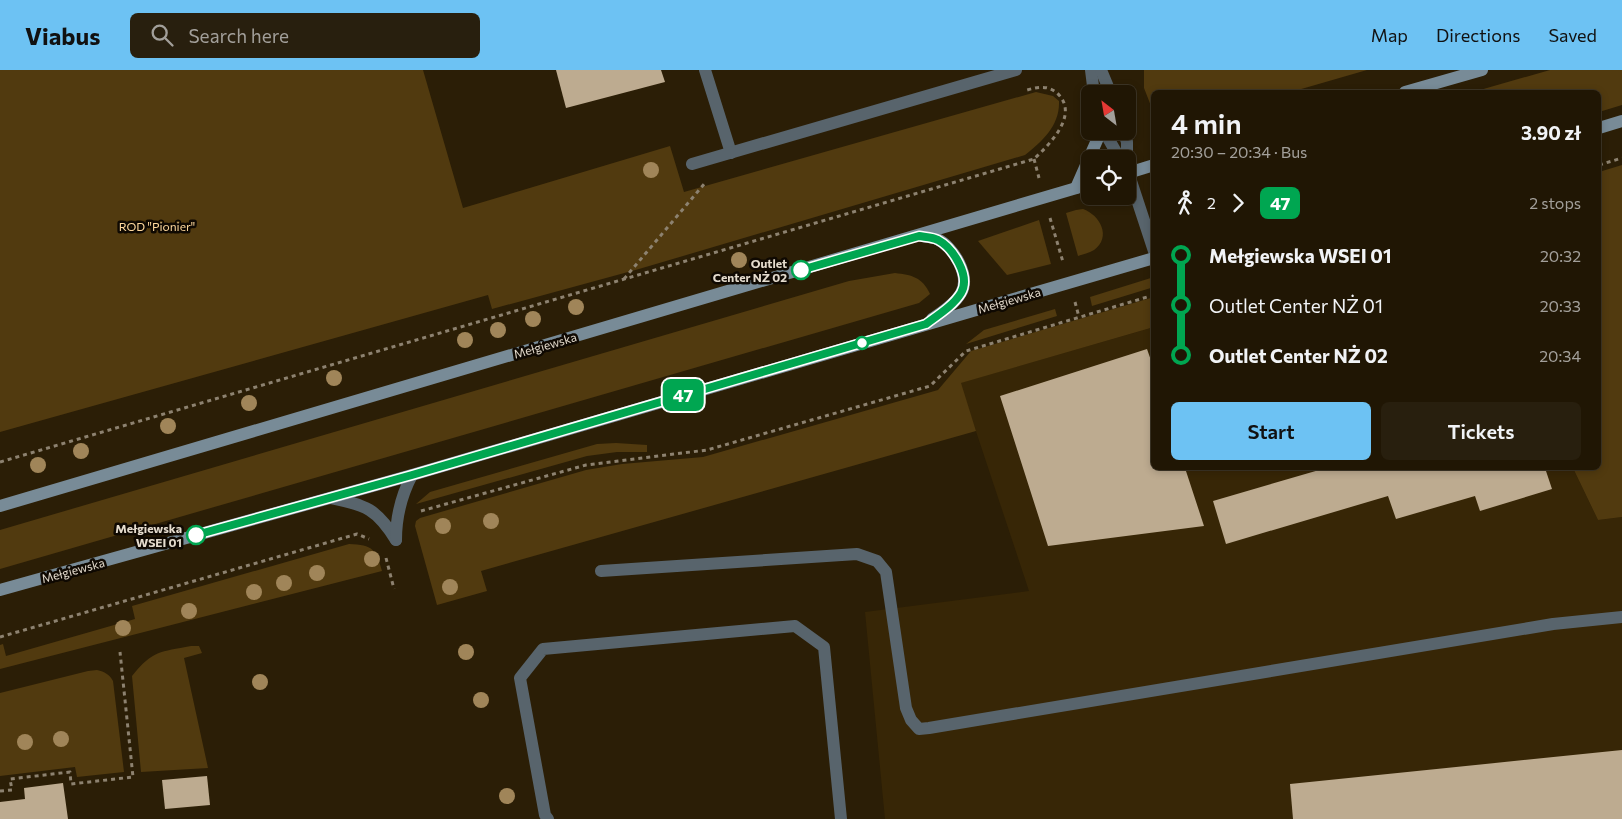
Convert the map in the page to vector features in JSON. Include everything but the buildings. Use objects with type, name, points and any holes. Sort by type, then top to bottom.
[{"type":"main road","points":[[1411,90],[1482,70]]},
{"type":"main road","points":[[1601,127],[1622,121]]},
{"type":"main road","points":[[1076,188],[1098,140]]},
{"type":"main road","points":[[1136,170],[1151,166]]},
{"type":"main road","name":"Mełgiewska","points":[[0,506],[1081,187]]},
{"type":"main road","points":[[919,236],[938,240],[955,253],[963,272],[963,291],[953,304],[926,324]]},
{"type":"main road","name":"Mełgiewska","points":[[0,590],[412,475],[1151,259]]},
{"type":"street","points":[[705,70],[731,153]]},
{"type":"street","points":[[692,164],[1016,70]]},
{"type":"street","points":[[1091,70],[1093,85]]},
{"type":"street","points":[[1102,70],[1108,85]]},
{"type":"street","points":[[1136,196],[1151,242]]},
{"type":"street","points":[[396,540],[398,508],[412,475]]},
{"type":"street","points":[[331,498],[351,502],[369,509],[384,521],[396,540]]},
{"type":"street","points":[[601,571],[857,554],[877,561],[886,572],[906,708],[911,720],[919,729],[1553,624],[1622,617]]},
{"type":"street","points":[[548,819],[545,815],[520,678],[542,649],[795,626],[824,647],[841,819]]},
{"type":"path","points":[[0,462],[1034,159],[1053,139],[1064,120],[1066,111],[1061,97],[1054,90],[1046,87],[1037,87],[1018,92]]},
{"type":"path","points":[[1601,164],[1622,158]]},
{"type":"path","points":[[1034,159],[1079,317]]},
{"type":"path","points":[[624,280],[707,180]]},
{"type":"path","points":[[418,512],[586,465],[706,450],[930,386],[966,351],[1151,296]]},
{"type":"path","points":[[0,638],[357,534],[382,545],[396,540]]},
{"type":"path","points":[[382,545],[394,589]]},
{"type":"path","points":[[0,791],[12,790],[10,779],[70,772],[71,784],[133,778],[120,652]]},
{"type":"shaded area","points":[[1151,328],[1151,470],[1574,470],[1598,520],[1622,517],[1622,819],[885,819],[865,612],[1029,591],[960,383]]},
{"type":"green space","name":"ROD \"Pionier\"","points":[[0,70],[423,70],[463,208],[670,146],[684,192],[1036,92],[1053,96],[1059,101],[1059,110],[1049,132],[1025,155],[639,269],[492,309],[488,295],[0,432]]},
{"type":"green space","points":[[1144,70],[1367,70],[1298,90],[1151,90],[1151,106],[1144,88]]},
{"type":"green space","points":[[1550,70],[1622,70],[1622,105],[1601,111],[1601,90],[1480,90]]},
{"type":"green space","points":[[1622,165],[1622,517],[1598,520],[1574,470],[1601,470],[1601,171]]},
{"type":"green space","points":[[1083,209],[1099,221],[1103,233],[1099,245],[1094,250],[1078,256],[1066,213]]},
{"type":"green space","points":[[1039,220],[1051,264],[1007,275],[978,241]]},
{"type":"green space","points":[[895,273],[920,280],[930,294],[919,303],[0,569],[0,530],[849,281]]},
{"type":"green space","points":[[1151,278],[1151,288],[1092,306],[1090,297]]},
{"type":"green space","points":[[1151,298],[1151,328],[961,383],[976,431],[481,571],[487,591],[437,605],[415,526],[416,521],[420,518],[586,470],[622,464],[703,457],[938,390],[971,351]]},
{"type":"green space","points":[[1055,309],[1057,316],[966,344],[984,330]]},
{"type":"green space","points":[[597,444],[647,445],[647,452],[617,452],[587,456],[416,504],[430,492]]},
{"type":"green space","points":[[349,544],[368,547],[372,550],[378,558],[382,571],[0,669],[0,645],[3,644],[6,656],[135,619],[132,606]]},
{"type":"green space","points":[[191,646],[199,646],[202,653],[184,658],[208,768],[141,772],[132,676],[139,667],[152,657]]},
{"type":"green space","points":[[97,670],[106,674],[113,681],[124,772],[77,777],[75,767],[0,776],[0,693]]},
{"type":"bus line","name":"47","points":[[196,535],[412,475],[926,324],[953,304],[963,291],[963,272],[955,253],[938,240],[919,236],[801,270]]},
{"type":"place","name":"Outlet Center NŻ 02","points":[[801,270]]},
{"type":"place","name":"Mełgiewska WSEI 01","points":[[196,535]]}]
